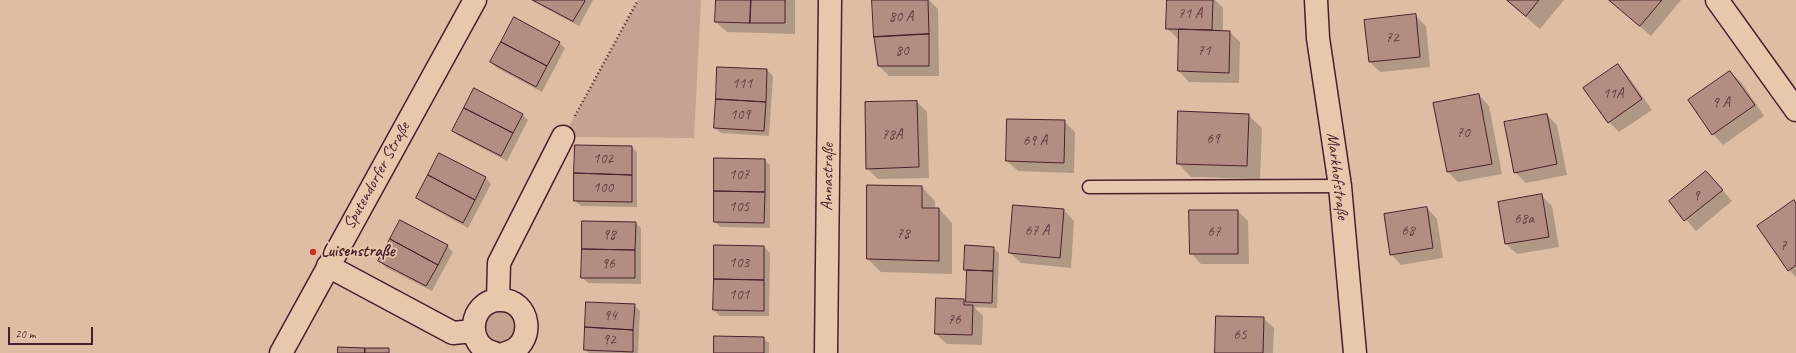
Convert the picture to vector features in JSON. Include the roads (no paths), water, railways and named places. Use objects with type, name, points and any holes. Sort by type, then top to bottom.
[{"type":"street","name":"Sputendorfer Straße","points":[[281,353],[474,0]]},
{"type":"street","name":"Annastraße","points":[[826,353],[830,0]]},
{"type":"street","name":"Markhofstraße","points":[[1316,0],[1318,38],[1340,186],[1355,353]]},
{"type":"street","points":[[1717,0],[1796,110]]},
{"type":"street","points":[[498,300],[499,263],[563,137]]},
{"type":"street","points":[[328,266],[452,333],[473,331]]},
{"type":"street","points":[[494,353],[482,347],[476,340],[473,331],[473,322],[476,314],[489,302],[508,300],[517,305],[523,312],[527,322],[527,331],[524,341],[517,348],[506,353]]},
{"type":"lane","points":[[1089,188],[1340,186]]},
{"type":"place","name":"Luisenstraße","points":[[313,252]]}]
